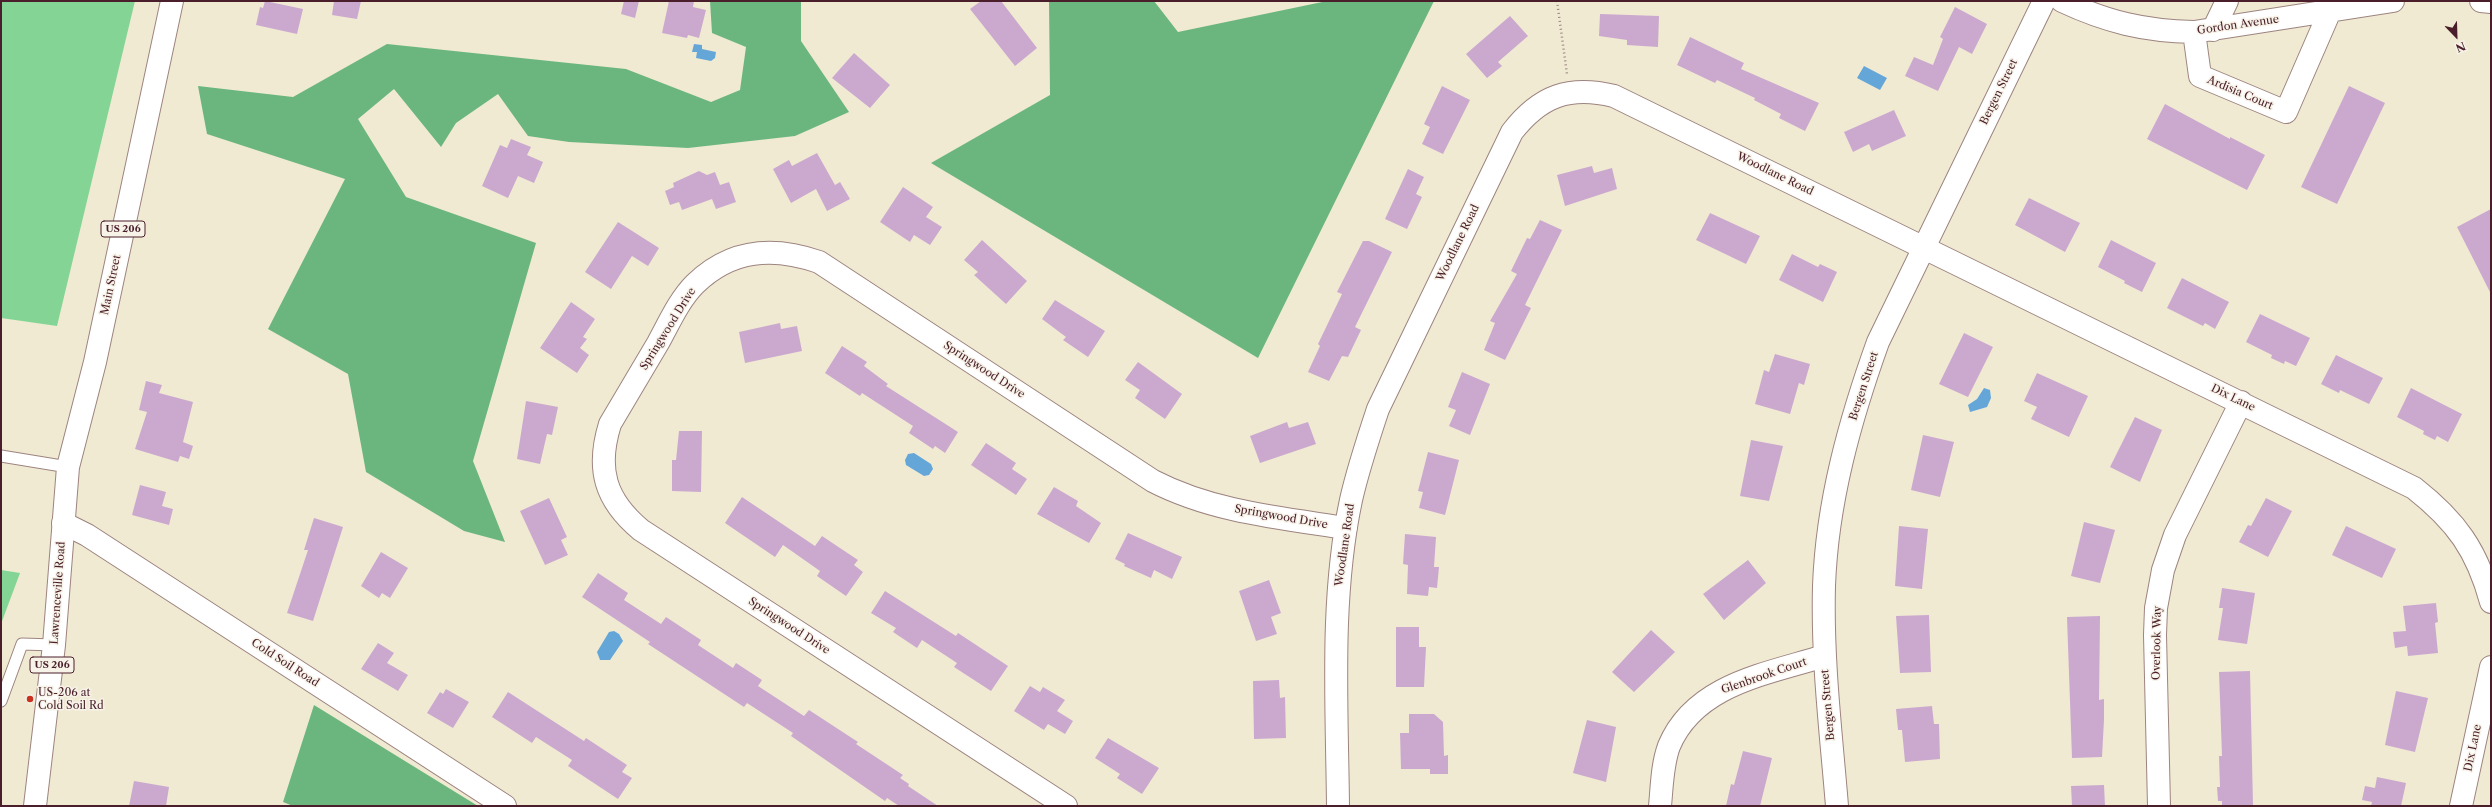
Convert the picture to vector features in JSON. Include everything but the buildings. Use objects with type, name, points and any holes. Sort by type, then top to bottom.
[{"type":"main road","name":"Main Street","points":[[63,523],[68,467],[95,362],[172,1]]},
{"type":"main road","name":"Bergen Street","points":[[1837,806],[1824,656],[1824,584],[1831,519],[1843,454],[1860,391],[1878,342],[2044,1]]},
{"type":"main road","name":"Gordon Avenue","points":[[2062,1],[2094,16],[2128,26],[2162,31],[2203,31],[2393,1]]},
{"type":"main road","points":[[2203,31],[2227,1]]},
{"type":"main road","points":[[2481,1],[2491,2]]},
{"type":"main road","name":"Ardisia Court","points":[[2203,31],[2200,76],[2286,112],[2330,11]]},
{"type":"main road","name":"Woodlane Road","points":[[1338,806],[1336,651],[1339,587],[1346,528],[1362,454],[1378,409],[1512,132],[1525,116],[1540,104],[1557,95],[1576,91],[1595,91],[1614,96],[1924,247]]},
{"type":"main road","name":"Dix Lane","points":[[1924,247],[2414,488],[2438,506],[2456,526],[2472,549],[2483,574],[2491,602]]},
{"type":"main road","name":"Springwood Drive","points":[[1066,806],[641,530],[627,518],[615,503],[607,486],[603,466],[604,444],[610,424],[681,303],[695,285],[713,269],[731,260],[752,253],[774,251],[798,255],[812,260],[1159,485],[1179,495],[1211,505],[1346,528]]},
{"type":"main road","name":"Overlook Way","points":[[2159,806],[2155,635],[2156,608],[2163,570],[2175,535],[2241,402]]},
{"type":"main road","name":"Lawrenceville Road","points":[[34,806],[54,645],[63,523]]},
{"type":"main road","name":"Cold Soil Road","points":[[63,523],[87,535],[505,806]]},
{"type":"main road","name":"Glenbrook Court","points":[[1660,806],[1663,768],[1669,746],[1680,725],[1696,706],[1727,686],[1824,656]]},
{"type":"main road","name":"Dix Lane","points":[[2461,806],[2491,667]]},
{"type":"lane","points":[[1,456],[68,467]]},
{"type":"lane","points":[[1,701],[22,644],[54,645]]},
{"type":"path","points":[[1557,1],[1568,76]]},
{"type":"green space","points":[[1,1],[135,1],[57,326],[1,318]]},
{"type":"green space","points":[[710,1],[801,1],[801,41],[849,112],[795,136],[688,148],[569,142],[528,136],[498,94],[456,123],[441,147],[394,89],[358,119],[406,197],[536,243],[473,461],[505,542],[464,531],[366,472],[348,374],[268,329],[345,179],[207,134],[198,86],[293,97],[387,44],[626,69],[711,102],[740,90],[746,47],[712,33]]},
{"type":"green space","points":[[1049,1],[1154,1],[1178,32],[1327,1],[1434,1],[1258,358],[931,163],[1050,95]]},
{"type":"green space","points":[[1,570],[20,573],[1,624]]},
{"type":"green space","points":[[314,705],[478,806],[293,806],[283,802]]},
{"type":"water","points":[[694,44],[702,45],[702,49],[716,52],[715,58],[711,61],[696,58],[697,52],[692,52]]},
{"type":"water","points":[[1864,66],[1887,78],[1880,90],[1857,78]]},
{"type":"water","points":[[1984,388],[1990,390],[1991,398],[1987,407],[1970,412],[1968,405],[1977,399]]},
{"type":"water","points":[[914,453],[931,464],[933,469],[929,475],[924,476],[906,465],[905,460],[908,454]]},
{"type":"water","points":[[614,631],[619,634],[623,641],[610,660],[600,660],[597,652],[609,632]]},
{"type":"place","name":"US-206 at Cold Soil Rd","points":[[30,699]]}]
